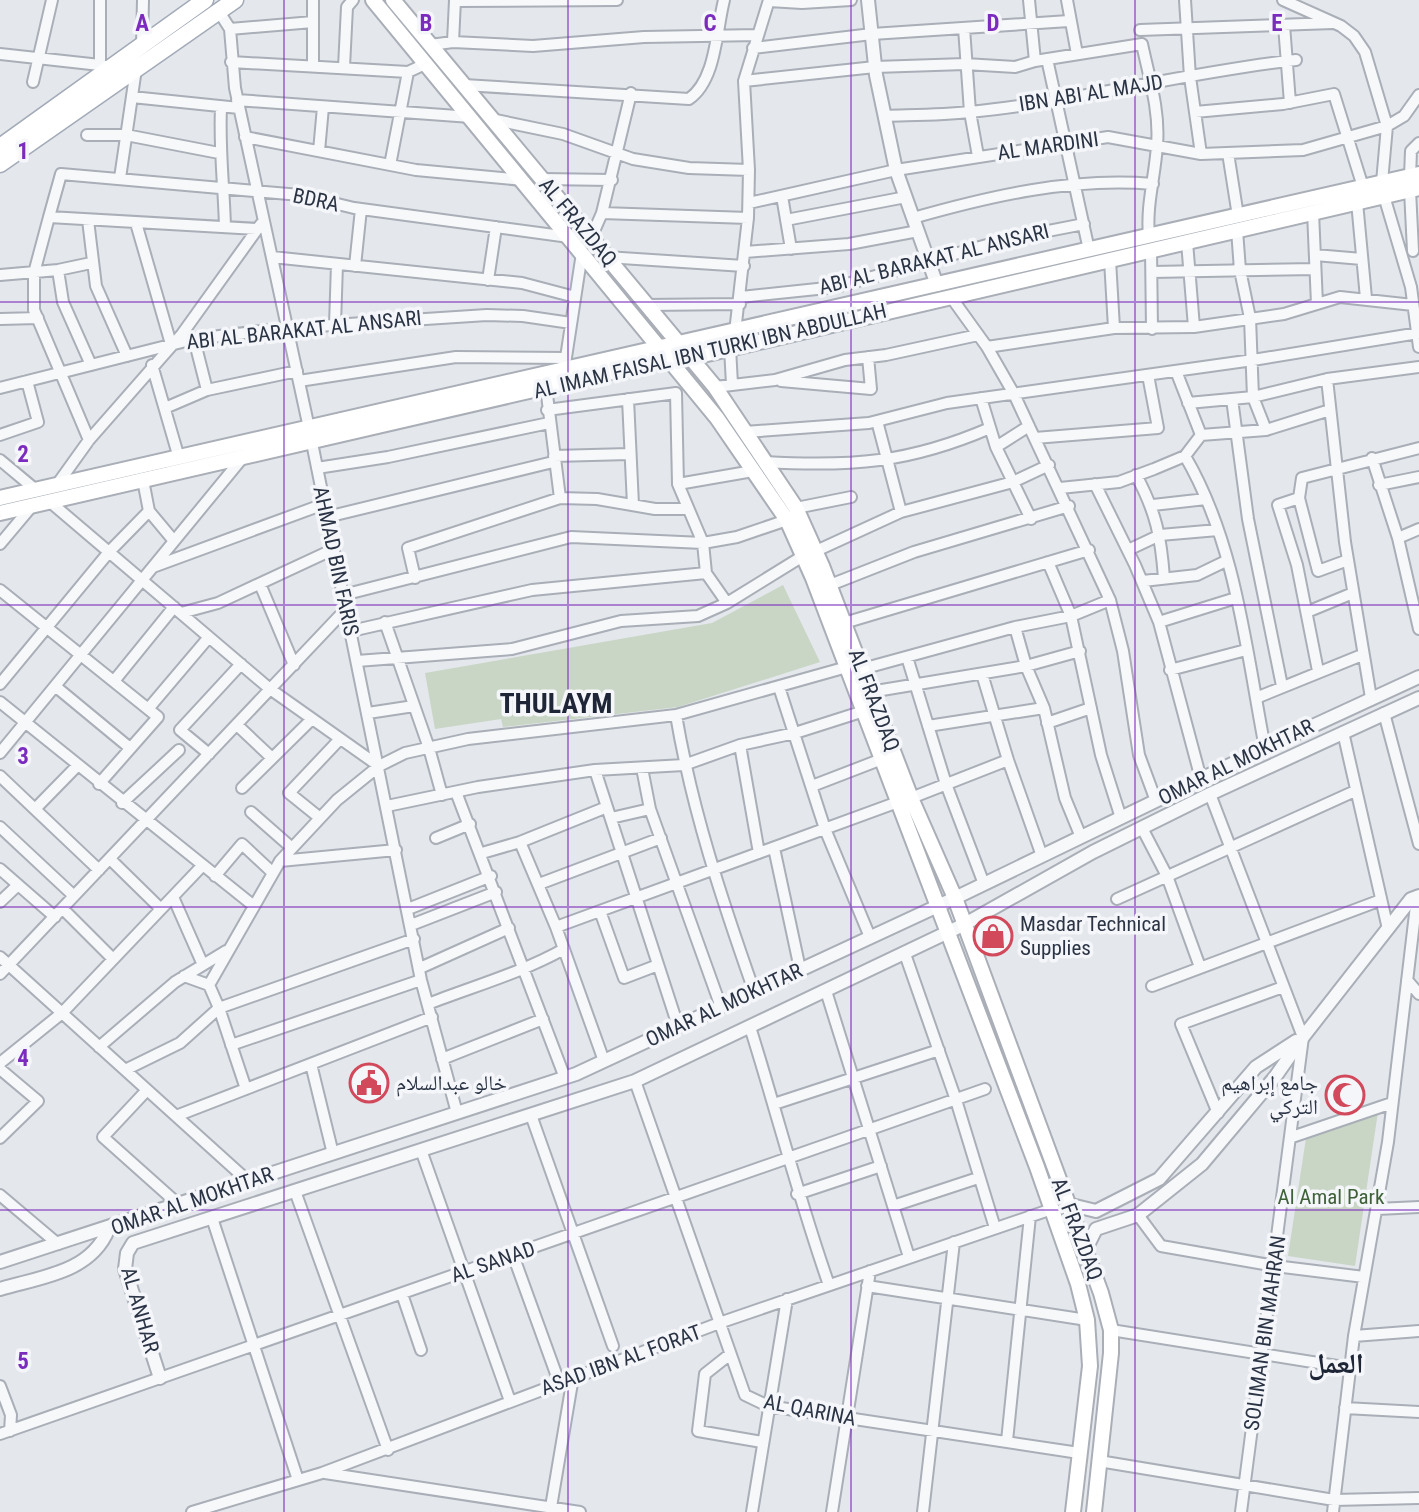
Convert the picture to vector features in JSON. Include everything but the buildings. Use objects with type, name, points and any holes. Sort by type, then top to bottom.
[{"type":"main road","points":[[0,147],[82,90],[105,65],[212,5],[235,0]]},
{"type":"main road","name":"AL FRAZDAQ","points":[[373,0],[717,418],[796,508],[809,554],[854,668],[870,692],[937,905],[1052,1209],[1087,1320],[1090,1366],[1073,1512]]},
{"type":"main road","name":"AL FRAZDAQ","points":[[393,0],[715,387],[744,432],[787,520],[830,586],[844,623],[864,711],[882,759],[955,898],[1111,1329],[1094,1512]]},
{"type":"main road","points":[[0,164],[136,69],[212,5]]},
{"type":"main road","name":"AL IMAM FAISAL IBN TURKI IBN ABDULLAH","points":[[0,498],[179,458],[310,435],[546,387],[664,354],[680,345],[735,332],[1089,250],[1187,242],[1238,223],[1313,212],[1357,202],[1383,189],[1414,182]]},
{"type":"main road","name":"AL IMAM FAISAL IBN TURKI IBN ABDULLAH","points":[[0,513],[244,457],[310,435],[565,364],[664,354],[690,358],[1110,260],[1150,243],[1238,223],[1363,187],[1383,189]]},
{"type":"street","points":[[33,82],[41,58],[52,0]]},
{"type":"street","points":[[0,54],[105,65],[100,0]]},
{"type":"street","points":[[142,44],[143,0]]},
{"type":"street","points":[[313,0],[313,64]]},
{"type":"street","points":[[344,66],[347,7],[353,0]]},
{"type":"street","points":[[453,42],[455,1],[617,0]]},
{"type":"street","points":[[464,86],[631,93],[689,99],[702,90],[710,72],[715,35],[724,0]]},
{"type":"street","points":[[735,332],[749,204],[750,170],[744,81],[769,0],[802,3],[850,0]]},
{"type":"street","points":[[868,0],[875,67],[897,170],[937,285]]},
{"type":"street","points":[[1029,0],[1035,61]]},
{"type":"street","points":[[1067,0],[1077,54]]},
{"type":"street","points":[[1185,0],[1190,77],[1201,154]]},
{"type":"street","points":[[1283,0],[1335,23],[1354,36],[1365,52],[1387,126],[1383,189],[1411,251]]},
{"type":"street","points":[[212,5],[230,29],[313,22]]},
{"type":"street","points":[[753,48],[872,34],[1069,20]]},
{"type":"street","points":[[1140,30],[1335,23]]},
{"type":"street","points":[[1284,25],[1291,61],[1290,103]]},
{"type":"street","points":[[964,28],[970,112],[978,156]]},
{"type":"street","name":"AHMAD BIN FARIS","points":[[230,29],[231,62],[257,190],[261,225],[272,257],[288,328],[420,974],[457,1113]]},
{"type":"street","points":[[430,44],[453,42],[533,46],[758,35]]},
{"type":"street","points":[[744,81],[875,67],[965,64],[1015,67],[1035,61],[1142,44],[1157,117],[1153,184],[1147,211],[1152,272],[1152,329]]},
{"type":"street","points":[[1047,59],[1058,99],[1064,142],[1077,184],[1089,250]]},
{"type":"street","name":"IBN ABI AL MAJD","points":[[885,116],[970,112],[1190,77],[1226,67],[1291,61]]},
{"type":"street","points":[[231,62],[313,64],[408,72],[425,64]]},
{"type":"street","points":[[120,178],[136,69]]},
{"type":"street","points":[[390,165],[408,72]]},
{"type":"street","points":[[591,238],[603,213],[631,93]]},
{"type":"street","points":[[1195,112],[1290,103],[1334,94],[1363,187]]},
{"type":"street","name":"AL MARDINI","points":[[749,204],[897,170],[1108,137],[1201,154],[1303,150],[1387,126],[1404,116],[1419,95]]},
{"type":"street","points":[[132,97],[221,108],[238,104],[323,107],[471,117]]},
{"type":"street","points":[[319,151],[323,107]]},
{"type":"street","points":[[221,108],[219,153],[224,188],[225,227]]},
{"type":"street","points":[[491,119],[563,134],[633,159],[689,168],[750,170]]},
{"type":"street","points":[[86,135],[126,135],[219,153]]},
{"type":"street","points":[[245,136],[390,165],[523,180]]},
{"type":"street","points":[[1419,144],[1411,151],[1414,182],[1411,251],[1415,288],[1413,305],[1419,347]]},
{"type":"street","points":[[1228,153],[1238,223],[1240,270],[1250,318],[1253,397],[1266,430]]},
{"type":"street","name":"BDRA","points":[[49,217],[61,174],[300,195],[361,209],[569,237]]},
{"type":"street","points":[[542,179],[612,180]]},
{"type":"street","points":[[913,218],[969,202],[1077,184],[1121,181],[1153,184]]},
{"type":"street","points":[[782,196],[791,248]]},
{"type":"street","points":[[786,220],[906,197]]},
{"type":"street","points":[[1357,202],[1366,298]]},
{"type":"street","points":[[355,266],[361,209]]},
{"type":"street","points":[[1313,212],[1317,304]]},
{"type":"street","points":[[603,213],[748,218]]},
{"type":"street","points":[[89,440],[34,310],[34,273],[49,217],[225,227],[261,225]]},
{"type":"street","points":[[88,220],[91,263],[96,286],[127,356]]},
{"type":"street","points":[[136,223],[172,344]]},
{"type":"street","name":"ABI AL BARAKAT AL ANSARI","points":[[646,304],[740,300],[836,286],[1012,239],[1084,224]]},
{"type":"street","points":[[56,485],[89,440],[152,365],[182,334],[261,225]]},
{"type":"street","points":[[488,280],[496,227]]},
{"type":"street","points":[[745,252],[849,244],[918,231]]},
{"type":"street","points":[[1187,242],[1194,327]]},
{"type":"street","points":[[165,408],[207,390],[456,357],[565,364],[582,253]]},
{"type":"street","points":[[1315,255],[1362,260]]},
{"type":"street","points":[[272,257],[522,283],[575,297]]},
{"type":"street","points":[[606,257],[744,265]]},
{"type":"street","points":[[1110,260],[1114,328]]},
{"type":"street","points":[[0,275],[58,270],[91,263]]},
{"type":"street","points":[[335,325],[337,264]]},
{"type":"street","points":[[1152,272],[1315,269]]},
{"type":"street","points":[[58,270],[63,302],[91,365]]},
{"type":"street","points":[[951,297],[987,347],[1014,394],[1069,506],[1110,600],[1123,651],[1139,755],[1156,801]]},
{"type":"street","points":[[987,347],[1114,328],[1194,327],[1250,318],[1340,297],[1413,305]]},
{"type":"street","name":"ABI AL BARAKAT AL ANSARI","points":[[0,388],[194,339],[288,328],[487,315],[571,323]]},
{"type":"street","points":[[0,319],[38,318]]},
{"type":"street","points":[[744,432],[877,421],[981,398],[1253,360],[1418,332]]},
{"type":"street","points":[[775,380],[811,368],[930,347],[978,335]]},
{"type":"street","points":[[194,339],[207,390]]},
{"type":"street","points":[[730,348],[732,384]]},
{"type":"street","points":[[715,387],[775,380],[872,389],[868,357]]},
{"type":"street","points":[[152,365],[179,458]]},
{"type":"street","points":[[1188,403],[1253,397],[1327,379],[1419,367]]},
{"type":"street","points":[[1176,371],[1201,435]]},
{"type":"street","points":[[1035,438],[1158,428],[1148,375]]},
{"type":"street","points":[[1327,379],[1348,560],[1371,698]]},
{"type":"street","points":[[0,435],[38,422],[27,381]]},
{"type":"street","points":[[546,387],[560,498]]},
{"type":"street","points":[[547,410],[676,393],[678,484],[703,544],[706,573],[727,603]]},
{"type":"street","points":[[981,398],[996,447],[1031,519]]},
{"type":"street","points":[[628,399],[629,454],[634,505]]},
{"type":"street","points":[[1232,399],[1248,519],[1282,686]]},
{"type":"street","points":[[1201,435],[1266,430],[1330,410]]},
{"type":"street","points":[[877,421],[901,512]]},
{"type":"street","points":[[317,468],[388,457],[549,423]]},
{"type":"street","points":[[996,447],[1029,426]]},
{"type":"street","points":[[678,484],[759,467],[834,466],[921,454],[989,428]]},
{"type":"street","points":[[1060,488],[1119,482],[1185,456],[1201,435]]},
{"type":"street","points":[[1348,560],[1318,571],[1299,498],[1302,478],[1419,448]]},
{"type":"street","points":[[327,517],[553,459],[629,454]]},
{"type":"street","points":[[1185,456],[1218,530],[1237,598],[1265,748]]},
{"type":"street","points":[[0,753],[244,457]]},
{"type":"street","points":[[1372,458],[1398,538],[1419,629]]},
{"type":"street","points":[[0,460],[36,490]]},
{"type":"street","points":[[357,661],[398,660],[512,649],[621,621],[698,616],[727,603],[809,554],[901,512],[1013,482],[1049,465]]},
{"type":"street","points":[[1136,475],[1153,505],[1160,535],[1164,578]]},
{"type":"street","points":[[1379,485],[1419,477]]},
{"type":"street","points":[[144,480],[149,510],[174,541]]},
{"type":"street","points":[[1095,484],[1143,581],[1159,622],[1201,779]]},
{"type":"street","points":[[796,508],[851,497]]},
{"type":"street","points":[[415,578],[408,548],[560,498],[597,499],[688,509]]},
{"type":"street","points":[[1299,498],[1278,505],[1297,565],[1318,671]]},
{"type":"street","points":[[1153,505],[1206,499]]},
{"type":"street","points":[[49,501],[270,689],[379,766]]},
{"type":"street","points":[[152,567],[324,504]]},
{"type":"street","points":[[0,544],[32,505]]},
{"type":"street","points":[[830,586],[914,552],[1069,506]]},
{"type":"street","points":[[0,684],[109,552],[149,510]]},
{"type":"street","points":[[343,595],[571,537],[703,544],[737,537],[787,520]]},
{"type":"street","points":[[1398,538],[1419,529]]},
{"type":"street","points":[[1128,550],[1160,535],[1218,530]]},
{"type":"street","points":[[114,681],[177,610],[218,603],[334,549]]},
{"type":"street","points":[[844,623],[1089,550]]},
{"type":"street","points":[[1143,581],[1197,575],[1226,561]]},
{"type":"street","points":[[1048,562],[1071,616],[1101,755],[1121,818]]},
{"type":"street","points":[[351,631],[532,590],[706,573]]},
{"type":"street","points":[[260,584],[294,665]]},
{"type":"street","points":[[0,590],[158,717],[99,784]]},
{"type":"street","points":[[1307,612],[1353,593]]},
{"type":"street","points":[[1159,622],[1237,598]]},
{"type":"street","points":[[209,985],[280,861],[320,818],[379,766],[405,753],[468,739],[676,715],[1015,627],[1071,616],[1110,600]]},
{"type":"street","points":[[0,974],[4,961],[59,913],[346,609]]},
{"type":"street","points":[[385,622],[429,748],[442,795]]},
{"type":"street","points":[[1015,627],[1026,666],[1044,708],[1065,798],[1081,837]]},
{"type":"street","points":[[148,709],[209,637]]},
{"type":"street","points":[[1170,670],[1246,650]]},
{"type":"street","points":[[870,692],[1026,666],[1080,651]]},
{"type":"street","points":[[1256,698],[1362,654]]},
{"type":"street","points":[[907,657],[946,784],[984,884]]},
{"type":"street","points":[[209,754],[180,730],[241,664]]},
{"type":"street","points":[[982,674],[1008,760],[1042,856]]},
{"type":"street","name":"OMAR AL MOKHTAR","points":[[0,1262],[108,1230],[178,1204],[565,1078],[955,898],[1265,748],[1419,677]]},
{"type":"street","points":[[55,686],[131,748]]},
{"type":"street","points":[[779,687],[825,829],[870,937]]},
{"type":"street","name":"OMAR AL MOKHTAR","points":[[133,1243],[635,1081],[905,954],[1210,794],[1419,698]]},
{"type":"street","points":[[0,702],[122,803],[254,906]]},
{"type":"street","points":[[368,713],[414,706]]},
{"type":"street","points":[[928,726],[1044,708]]},
{"type":"street","points":[[1047,723],[1091,708]]},
{"type":"street","points":[[387,806],[595,770],[684,765],[740,745],[795,733],[864,711]]},
{"type":"street","points":[[1384,713],[1419,844]]},
{"type":"street","points":[[676,715],[684,765],[712,871],[754,991]]},
{"type":"street","points":[[242,788],[312,719]]},
{"type":"street","points":[[237,725],[272,758]]},
{"type":"street","points":[[1343,732],[1388,929]]},
{"type":"street","points":[[320,818],[289,793],[340,738]]},
{"type":"street","points":[[740,745],[759,853]]},
{"type":"street","points":[[122,803],[179,750]]},
{"type":"street","points":[[812,786],[882,759]]},
{"type":"street","points":[[556,927],[1008,760]]},
{"type":"street","points":[[34,809],[77,766]]},
{"type":"street","points":[[642,768],[650,809],[720,1007]]},
{"type":"street","points":[[595,770],[678,1026]]},
{"type":"street","points":[[0,776],[99,870]]},
{"type":"street","points":[[1117,899],[1355,791]]},
{"type":"street","points":[[456,792],[482,853],[565,1078]]},
{"type":"street","name":"SOLIMAN BIN MAHRAN","points":[[1210,794],[1303,1037],[1275,1266],[1259,1354],[1241,1512]]},
{"type":"street","points":[[482,853],[609,812],[650,809]]},
{"type":"street","points":[[251,812],[292,848]]},
{"type":"street","points":[[436,838],[470,824]]},
{"type":"street","points":[[0,827],[74,896]]},
{"type":"street","points":[[1142,828],[1167,876],[1200,967]]},
{"type":"street","points":[[539,884],[661,838]]},
{"type":"street","points":[[520,842],[556,927],[604,1061]]},
{"type":"street","points":[[215,876],[242,844],[273,873]]},
{"type":"street","points":[[774,848],[800,969]]},
{"type":"street","points":[[280,861],[396,850]]},
{"type":"street","points":[[110,859],[161,909]]},
{"type":"street","points":[[0,1138],[38,1101],[0,1066],[62,1013],[202,866]]},
{"type":"street","points":[[0,869],[59,913],[113,959]]},
{"type":"street","points":[[408,909],[491,877]]},
{"type":"street","points":[[0,902],[18,885]]},
{"type":"street","points":[[411,925],[496,892]]},
{"type":"street","points":[[1085,1251],[1096,1229],[1138,1215],[1202,1164],[1275,1077],[1411,899],[1418,896]]},
{"type":"street","points":[[1333,1512],[1354,1336],[1377,1209],[1418,896]]},
{"type":"street","points":[[173,897],[203,965]]},
{"type":"street","points":[[1152,986],[1381,900]]},
{"type":"street","points":[[600,911],[624,978],[657,965]]},
{"type":"street","points":[[231,1045],[420,974],[509,928]]},
{"type":"street","points":[[125,1070],[180,1043],[219,1008],[414,939]]},
{"type":"street","points":[[428,1004],[501,976],[525,971],[564,949]]},
{"type":"street","points":[[99,1047],[184,976],[229,950]]},
{"type":"street","points":[[905,954],[956,1100],[995,1228]]},
{"type":"street","points":[[4,961],[248,1181]]},
{"type":"street","points":[[184,976],[209,985],[246,1089]]},
{"type":"street","points":[[1407,981],[1419,994]]},
{"type":"street","points":[[1218,1113],[1181,1024],[1283,987]]},
{"type":"street","points":[[826,991],[909,1257]]},
{"type":"street","points":[[176,1116],[432,1017]]},
{"type":"street","points":[[442,1059],[543,1018]]},
{"type":"street","points":[[750,1027],[790,1158],[797,1195],[829,1285]]},
{"type":"street","points":[[1067,1204],[1096,1211],[1159,1179],[1256,1068],[1303,1037]]},
{"type":"street","points":[[774,1104],[939,1050]]},
{"type":"street","points":[[311,1064],[333,1154]]},
{"type":"street","name":"AL QARINA","points":[[635,1081],[722,1322],[729,1355],[745,1395],[768,1406],[847,1420],[934,1430],[1079,1453]]},
{"type":"street","name":"AL SANAD","points":[[5,1433],[985,1089]]},
{"type":"street","points":[[147,1090],[103,1137],[178,1204]]},
{"type":"street","points":[[1292,1138],[1392,1103]]},
{"type":"street","points":[[531,1115],[613,1346]]},
{"type":"street","points":[[421,1150],[510,1401]]},
{"type":"street","points":[[797,1195],[881,1166]]},
{"type":"street","points":[[893,1206],[978,1178]]},
{"type":"street","points":[[295,1191],[388,1450]]},
{"type":"street","points":[[0,1195],[58,1244]]},
{"type":"street","points":[[1377,1209],[1419,1207]]},
{"type":"street","name":"ASAD IBN AL FORAT","points":[[191,1512],[323,1473],[722,1322],[1052,1209]]},
{"type":"street","points":[[1138,1215],[1161,1246],[1275,1266],[1364,1277]]},
{"type":"street","points":[[1007,1441],[1030,1216]]},
{"type":"street","points":[[212,1218],[298,1480]]},
{"type":"street","points":[[0,1289],[75,1266],[95,1251],[108,1230]]},
{"type":"street","points":[[923,1512],[954,1242]]},
{"type":"street","name":"AL ANHAR","points":[[133,1243],[127,1253],[125,1269],[160,1378]]},
{"type":"street","points":[[513,1255],[559,1382]]},
{"type":"street","points":[[832,1512],[870,1271]]},
{"type":"street","points":[[867,1286],[1087,1320]]},
{"type":"street","points":[[402,1294],[421,1350]]},
{"type":"street","points":[[752,1512],[787,1299]]},
{"type":"street","points":[[1111,1329],[1350,1368]]},
{"type":"street","points":[[1354,1336],[1419,1331]]},
{"type":"street","points":[[729,1355],[705,1374],[698,1431],[762,1442]]},
{"type":"street","points":[[551,1507],[573,1377]]},
{"type":"street","points":[[0,1386],[11,1415],[5,1433]]},
{"type":"street","points":[[1345,1408],[1419,1412]]},
{"type":"street","points":[[1099,1461],[1334,1500],[1419,1498]]},
{"type":"street","points":[[323,1473],[580,1512]]},
{"type":"green space","points":[[783,585],[820,662],[678,707],[503,727],[501,719],[435,729],[425,673],[712,623]]},
{"type":"green space","name":"Al Amal Park","points":[[1378,1112],[1355,1266],[1288,1256],[1306,1138]]},
{"type":"place","name":"Masdar Technical Supplies","points":[[993,936]]},
{"type":"place","name":"خالو عبدالسلام","points":[[369,1083]]},
{"type":"place","name":"جامع إبراهيم التركي","points":[[1345,1095]]},
{"type":"district","name":"THULAYM","points":[[556,703]]},
{"type":"district","name":"العمل","points":[[1336,1363]]}]
